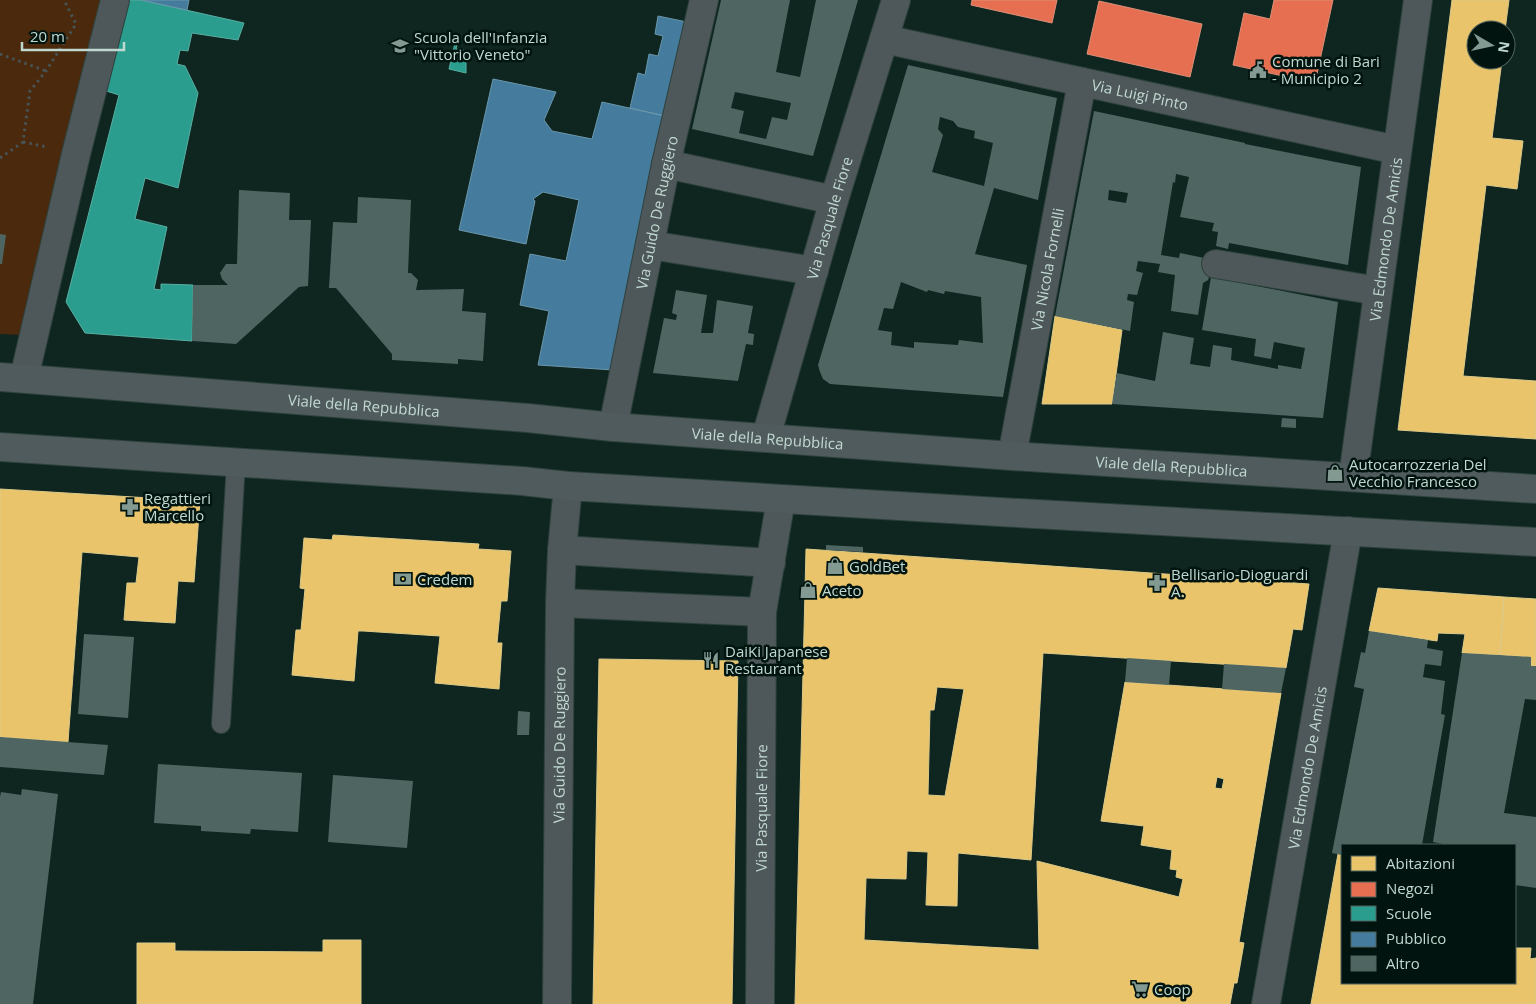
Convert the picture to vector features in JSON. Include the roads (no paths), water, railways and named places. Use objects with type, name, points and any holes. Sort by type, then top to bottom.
[{"type":"main road","name":"Viale della Repubblica","points":[[12,378],[528,418],[613,427],[1012,456],[1536,489]]},
{"type":"main road","points":[[0,447],[522,481],[568,486],[1536,542]]},
{"type":"street","points":[[12,378],[76,154],[115,0]]},
{"type":"street","name":"Via Guido De Ruggiero","points":[[613,427],[666,164],[704,0]]},
{"type":"street","name":"Via Pasquale Fiore","points":[[766,438],[834,200],[896,0]]},
{"type":"street","name":"Via Edmondo De Amicis","points":[[1353,477],[1418,0]]},
{"type":"street","name":"Via Luigi Pinto","points":[[884,39],[1397,150]]},
{"type":"street","name":"Via Nicola Fornelli","points":[[1012,456],[1082,82]]},
{"type":"street","points":[[666,164],[834,200]]},
{"type":"street","points":[[650,245],[814,271]]},
{"type":"street","points":[[1216,264],[1378,291]]},
{"type":"street","name":"Via Guido De Ruggiero","points":[[557,1004],[560,604],[562,550],[568,486]]},
{"type":"street","name":"Via Pasquale Fiore","points":[[760,1004],[762,612],[781,499]]},
{"type":"street","name":"Via Edmondo De Amicis","points":[[1266,1004],[1348,531]]},
{"type":"street","points":[[562,550],[771,563]]},
{"type":"street","points":[[560,604],[762,612]]},
{"type":"lane","points":[[221,724],[236,462]]},
{"type":"place","name":"Scuola dell'Infanzia \"Vittorio Veneto\"","points":[[400,46]]},
{"type":"place","name":"Comune di Bari - Municipio 2","points":[[1258,70]]},
{"type":"place","name":"Autocarrozzeria Del Vecchio Francesco","points":[[1335,473]]},
{"type":"place","name":"Regattieri Marcello","points":[[130,507]]},
{"type":"place","name":"GoldBet","points":[[835,566]]},
{"type":"place","name":"Credem","points":[[403,579]]},
{"type":"place","name":"Bellisario-Dioguardi A.","points":[[1157,583]]},
{"type":"place","name":"Aceto","points":[[808,590]]},
{"type":"place","name":"DaiKi Japanese Restaurant","points":[[711,660]]},
{"type":"place","name":"Coop","points":[[1140,989]]}]
